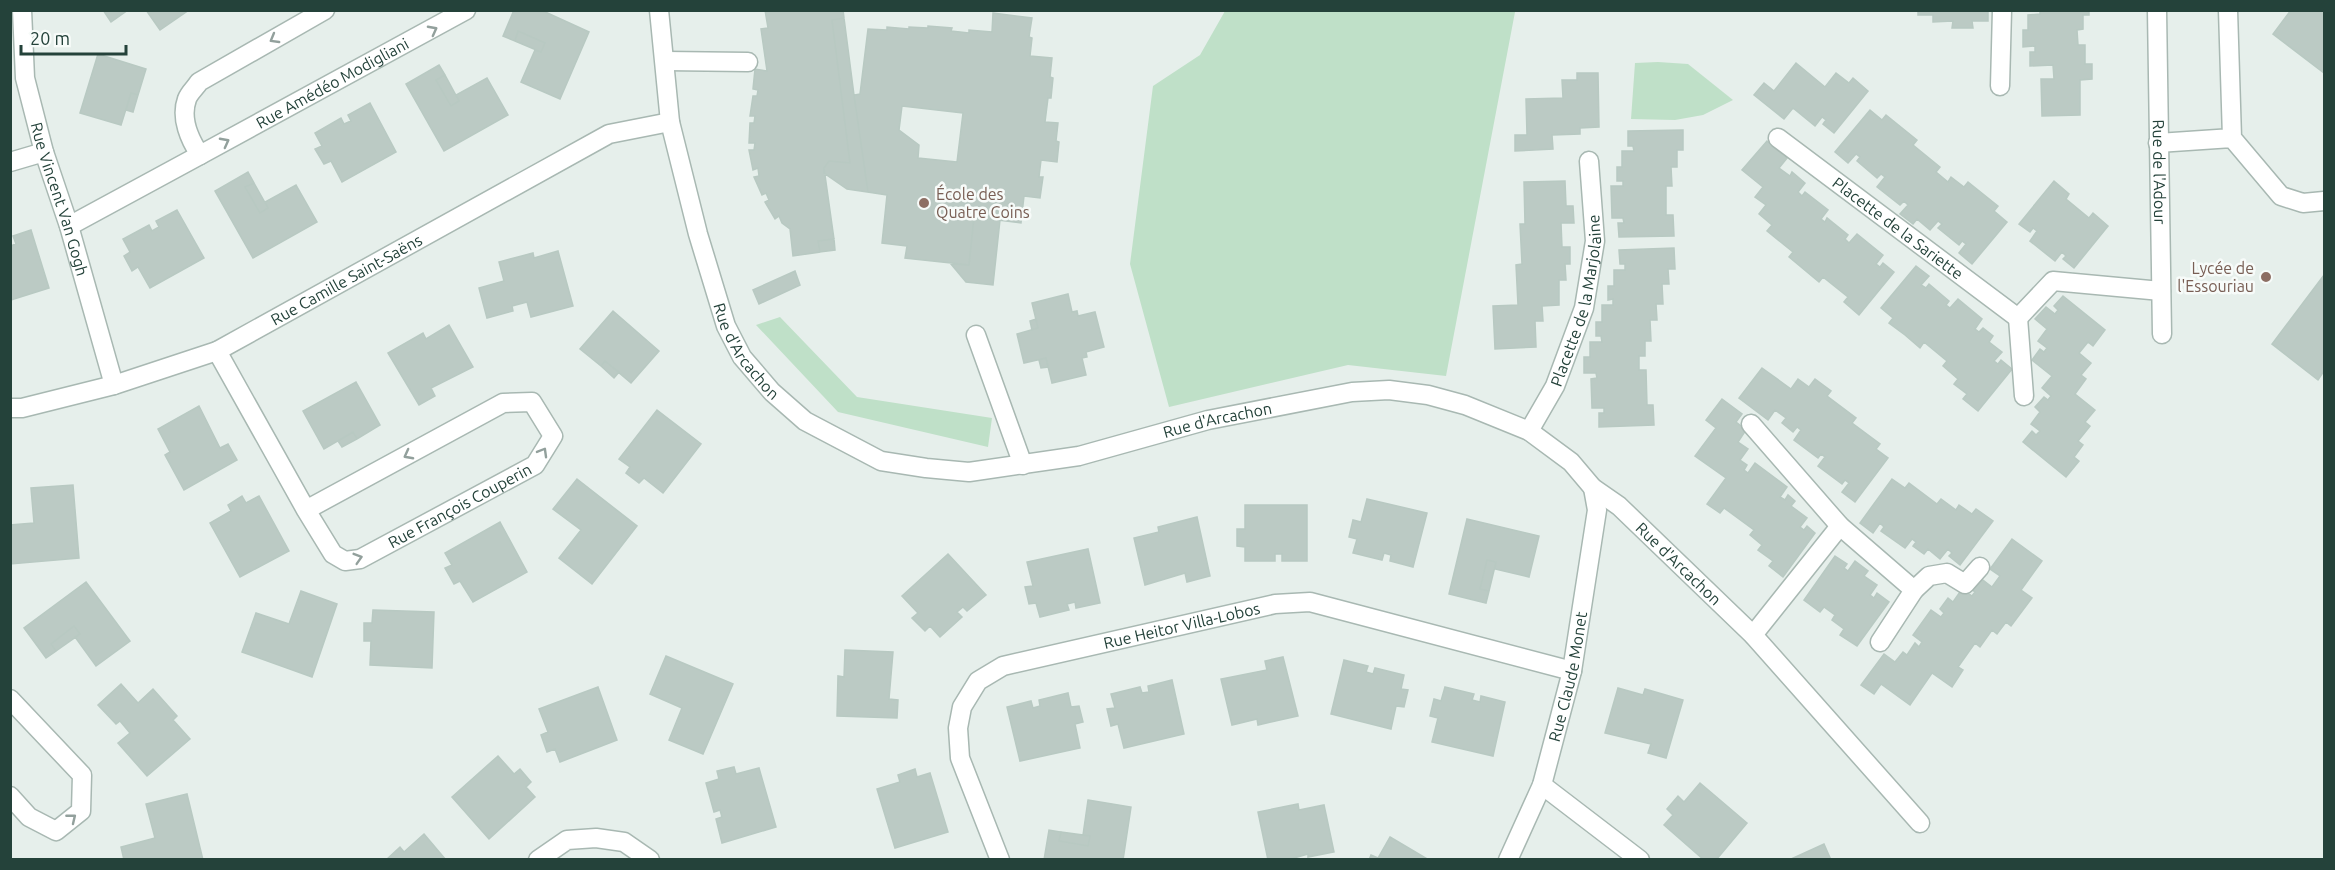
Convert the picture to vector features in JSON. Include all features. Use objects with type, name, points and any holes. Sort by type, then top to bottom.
[{"type":"street","name":"Rue Vincent Van Gogh","points":[[22,10],[25,78],[44,152],[69,226],[114,385]]},
{"type":"street","points":[[200,156],[189,139],[186,117],[187,99],[199,82],[325,10]]},
{"type":"street","name":"Rue Amédéo Modigliani","points":[[69,226],[466,10]]},
{"type":"street","name":"Rue d'Arcachon","points":[[659,10],[670,122],[698,234],[726,326],[742,357],[772,392],[805,421],[881,461],[969,472],[1079,456],[1208,420],[1352,392],[1389,390],[1428,395],[1465,405],[1529,431],[1571,462],[1593,488],[1619,506],[1753,635],[1920,823]]},
{"type":"street","points":[[2000,86],[2002,10]]},
{"type":"street","name":"Rue de l'Adour","points":[[2157,10],[2162,334]]},
{"type":"street","points":[[2228,10],[2232,138],[2281,196],[2303,203],[2325,201]]},
{"type":"street","points":[[664,61],[748,62]]},
{"type":"street","name":"Rue Camille Saint-Saëns","points":[[10,408],[22,408],[114,385],[218,351],[609,134],[670,122]]},
{"type":"street","name":"Placette de la Sariette","points":[[1778,138],[2018,318]]},
{"type":"street","points":[[2158,143],[2232,138]]},
{"type":"street","points":[[10,162],[44,152]]},
{"type":"street","name":"Placette de la Marjolaine","points":[[1529,431],[1555,386],[1584,308],[1595,241],[1589,161]]},
{"type":"street","points":[[2024,396],[2018,318],[2053,281],[2161,291]]},
{"type":"street","points":[[976,335],[1023,465]]},
{"type":"street","name":"Rue François Couperin","points":[[218,351],[306,510],[333,554],[345,561],[360,559],[535,465],[553,435],[532,402],[503,403],[306,510]]},
{"type":"street","points":[[1751,424],[1840,526],[1914,590]]},
{"type":"street","name":"Rue Claude Monet","points":[[1508,860],[1542,785],[1572,671],[1597,510],[1593,488]]},
{"type":"street","points":[[1753,635],[1840,526]]},
{"type":"street","points":[[1880,642],[1914,590],[1929,576],[1947,573],[1965,584],[1980,567]]},
{"type":"street","name":"Rue Heitor Villa-Lobos","points":[[1000,860],[960,758],[958,728],[962,707],[978,681],[1003,666],[1275,604],[1310,602],[1572,671]]},
{"type":"street","points":[[10,699],[82,775],[81,811],[56,831],[29,817],[10,796]]},
{"type":"street","points":[[1542,785],[1640,860]]},
{"type":"street","points":[[538,860],[567,840],[596,838],[624,842],[650,860]]},
{"type":"green space","points":[[1509,10],[1515,12],[1446,376],[1348,365],[1169,407],[1130,264],[1153,86],[1200,55],[1225,11]]},
{"type":"green space","points":[[1635,63],[1688,64],[1733,100],[1703,115],[1675,120],[1631,119]]},
{"type":"green space","points":[[780,317],[857,397],[992,418],[988,447],[838,412],[756,325]]},
{"type":"building","points":[[103,10],[128,10],[111,22]]},
{"type":"building","points":[[146,10],[189,10],[160,30]]},
{"type":"building","points":[[514,10],[541,10],[589,32],[560,99],[521,82],[535,50],[541,52],[545,43],[518,31],[515,41],[503,36]]},
{"type":"building","points":[[765,10],[843,10],[844,18],[832,20],[850,163],[829,161],[824,168],[834,239],[818,241],[820,252],[793,256],[790,229],[782,223],[779,216],[775,219],[765,202],[769,200],[766,193],[762,195],[754,177],[759,176],[758,168],[753,170],[749,150],[754,150],[755,143],[749,143],[750,123],[754,123],[755,116],[750,116],[753,96],[757,96],[758,90],[753,89],[755,69],[767,71],[761,29],[768,28]]},
{"type":"building","points":[[1918,10],[1988,10],[1988,21],[1972,21],[1973,28],[1952,28],[1953,21],[1933,22],[1933,15],[1918,15]]},
{"type":"building","points":[[2040,10],[2089,10],[2089,15],[2083,15],[2083,29],[2077,30],[2078,45],[2085,45],[2085,64],[2092,64],[2092,79],[2080,80],[2080,115],[2042,116],[2041,79],[2054,79],[2053,65],[2030,66],[2030,52],[2035,52],[2035,46],[2023,47],[2023,30],[2028,30],[2028,15],[2040,14]]},
{"type":"building","points":[[2291,10],[2324,10],[2324,73],[2273,34]]},
{"type":"building","points":[[993,13],[1032,18],[1029,37],[1032,38],[1030,56],[1052,58],[1051,98],[1048,98],[1045,122],[1058,123],[1057,162],[1041,160],[1039,177],[1043,177],[1040,198],[1024,196],[1021,223],[974,217],[969,265],[905,258],[907,246],[882,243],[887,195],[868,192],[854,95],[860,94],[868,29],[887,30],[887,27],[909,29],[909,27],[928,28],[928,26],[952,28],[951,31],[969,33],[969,30],[992,32]],"holes":[[[902,106],[963,113],[957,162],[918,158],[919,145],[899,130]]]},
{"type":"building","points":[[844,18],[868,192],[847,189],[824,173],[824,168],[829,161],[850,163],[832,20]]},
{"type":"building","points":[[518,31],[545,43],[541,52],[515,41]]},
{"type":"building","points":[[98,54],[146,69],[138,95],[131,93],[121,125],[80,113]]},
{"type":"building","points":[[1796,63],[1825,87],[1836,73],[1849,83],[1853,78],[1868,91],[1834,133],[1823,124],[1826,120],[1822,117],[1815,126],[1793,108],[1784,119],[1754,95],[1764,83],[1774,91]]},
{"type":"building","points":[[439,65],[445,75],[436,80],[451,106],[459,101],[456,95],[487,78],[508,115],[444,151],[406,84]]},
{"type":"building","points":[[1577,73],[1598,73],[1599,127],[1580,128],[1580,134],[1552,135],[1553,149],[1515,151],[1515,135],[1527,135],[1526,99],[1563,98],[1562,80],[1577,80]]},
{"type":"building","points":[[445,75],[459,101],[451,106],[436,80]]},
{"type":"building","points":[[131,93],[138,95],[133,112],[126,110]]},
{"type":"building","points":[[370,103],[396,152],[342,182],[331,161],[324,164],[315,149],[322,146],[315,133],[341,118],[344,124],[351,121],[348,115]]},
{"type":"building","points":[[1870,110],[1882,120],[1886,115],[1917,140],[1913,145],[1940,167],[1936,172],[1948,182],[1951,177],[1964,187],[1968,182],[1998,206],[1994,211],[2007,222],[1972,264],[1959,253],[1966,244],[1962,241],[1959,245],[1938,228],[1942,224],[1938,221],[1930,230],[1917,219],[1913,224],[1900,214],[1908,205],[1904,201],[1900,205],[1877,187],[1885,177],[1881,174],[1877,178],[1857,161],[1860,157],[1856,154],[1848,163],[1835,152]]},
{"type":"building","points":[[1683,130],[1683,150],[1677,150],[1677,167],[1671,167],[1672,186],[1666,186],[1666,215],[1673,215],[1674,236],[1619,237],[1618,223],[1624,223],[1623,218],[1612,218],[1611,186],[1623,186],[1623,181],[1617,181],[1617,167],[1622,167],[1622,151],[1634,151],[1633,146],[1628,146],[1628,131]]},
{"type":"building","points":[[1767,141],[1787,158],[1779,168],[1790,176],[1792,172],[1805,183],[1798,192],[1802,196],[1805,192],[1828,210],[1821,219],[1825,222],[1827,218],[1848,235],[1845,239],[1849,243],[1857,234],[1883,255],[1876,264],[1880,267],[1883,263],[1894,272],[1859,315],[1844,302],[1848,297],[1823,277],[1819,282],[1789,257],[1793,252],[1767,231],[1772,225],[1759,214],[1766,205],[1755,197],[1763,187],[1742,170]]},
{"type":"building","points":[[248,172],[254,183],[245,187],[260,213],[268,208],[265,202],[296,185],[317,222],[253,258],[215,191]]},
{"type":"building","points":[[1565,181],[1566,206],[1573,206],[1574,223],[1561,223],[1562,247],[1570,247],[1570,264],[1565,264],[1566,280],[1559,280],[1559,305],[1542,306],[1543,321],[1535,321],[1536,347],[1495,349],[1493,306],[1518,305],[1516,265],[1522,264],[1520,224],[1525,224],[1524,182]]},
{"type":"building","points":[[2054,181],[2069,194],[2066,199],[2089,218],[2093,213],[2108,226],[2074,268],[2063,259],[2066,256],[2062,252],[2055,261],[2030,241],[2037,231],[2033,228],[2030,232],[2019,224]]},
{"type":"building","points":[[254,183],[268,208],[260,213],[245,187]]},
{"type":"building","points":[[177,210],[204,258],[150,288],[138,267],[132,271],[124,256],[130,252],[123,239],[149,225],[152,231],[159,227],[156,221]]},
{"type":"building","points":[[974,217],[1000,220],[993,285],[966,282],[951,264],[969,265]]},
{"type":"building","points":[[31,230],[49,288],[11,300],[10,246],[16,244],[13,236]]},
{"type":"building","points":[[834,239],[835,250],[820,252],[818,241]]},
{"type":"building","points":[[1674,248],[1675,269],[1668,269],[1669,284],[1662,284],[1663,304],[1656,304],[1657,320],[1650,320],[1651,341],[1645,341],[1645,356],[1639,356],[1639,370],[1646,370],[1647,405],[1653,405],[1654,425],[1599,427],[1599,413],[1604,413],[1604,408],[1592,408],[1591,379],[1597,378],[1596,373],[1584,373],[1584,357],[1590,357],[1590,342],[1602,342],[1601,336],[1596,336],[1596,322],[1602,322],[1602,305],[1613,305],[1613,299],[1608,300],[1608,286],[1614,286],[1614,270],[1625,270],[1625,264],[1620,264],[1619,250]]},
{"type":"building","points":[[558,251],[573,306],[531,317],[527,302],[512,306],[513,311],[487,318],[479,288],[504,281],[499,262],[533,253],[534,258]]},
{"type":"building","points":[[1916,266],[1929,276],[1921,285],[1926,288],[1929,284],[1949,301],[1946,305],[1950,308],[1958,299],[1982,319],[1975,329],[1979,332],[1983,328],[1993,336],[1989,342],[2002,352],[1994,361],[1998,364],[2001,360],[2012,369],[1978,411],[1963,399],[1967,394],[1954,384],[1958,379],[1943,366],[1947,361],[1924,342],[1920,348],[1889,323],[1893,318],[1881,308]]},
{"type":"building","points":[[795,271],[800,285],[759,304],[753,290]]},
{"type":"building","points":[[2324,275],[2324,371],[2318,380],[2272,344]]},
{"type":"building","points":[[1068,294],[1072,312],[1077,311],[1078,316],[1095,312],[1104,347],[1086,352],[1087,357],[1082,358],[1086,375],[1052,383],[1046,358],[1024,363],[1017,334],[1038,328],[1032,303]]},
{"type":"building","points":[[2063,296],[2105,330],[2093,346],[2088,342],[2079,353],[2091,363],[2081,375],[2086,379],[2075,394],[2095,410],[2085,422],[2090,426],[2078,441],[2083,445],[2074,457],[2079,461],[2066,477],[2023,442],[2032,431],[2036,435],[2040,431],[2031,424],[2040,412],[2035,407],[2044,397],[2048,400],[2051,396],[2042,388],[2052,376],[2032,360],[2040,349],[2044,352],[2047,348],[2038,341],[2047,329],[2035,319],[2046,307],[2055,314],[2058,310],[2054,306]]},
{"type":"building","points":[[613,311],[659,351],[631,383],[605,361],[601,366],[580,349]]},
{"type":"building","points":[[1036,319],[1038,328],[1032,330],[1030,321]]},
{"type":"building","points":[[449,325],[473,367],[431,388],[435,396],[419,405],[388,353],[423,333],[426,339]]},
{"type":"building","points":[[1046,358],[1048,367],[1041,368],[1039,360]]},
{"type":"building","points":[[605,361],[619,372],[614,378],[601,366]]},
{"type":"building","points":[[1762,368],[1791,389],[1798,379],[1809,387],[1815,379],[1831,391],[1827,396],[1856,418],[1852,423],[1880,444],[1876,449],[1888,458],[1855,502],[1842,492],[1849,483],[1845,480],[1842,484],[1818,466],[1825,457],[1821,454],[1818,458],[1794,440],[1801,430],[1797,427],[1793,432],[1782,423],[1786,418],[1775,410],[1768,420],[1739,398]]},
{"type":"building","points":[[356,382],[380,425],[357,439],[353,432],[324,449],[303,411]]},
{"type":"building","points":[[1722,399],[1742,414],[1736,422],[1746,430],[1738,442],[1748,449],[1740,460],[1747,465],[1744,470],[1748,473],[1755,463],[1787,487],[1780,497],[1785,500],[1788,495],[1795,501],[1791,506],[1807,518],[1800,527],[1804,530],[1807,526],[1815,533],[1783,577],[1769,566],[1773,561],[1758,550],[1762,545],[1750,535],[1754,530],[1724,508],[1720,513],[1707,504],[1726,478],[1695,456],[1716,428],[1706,420]]},
{"type":"building","points":[[199,406],[220,448],[228,444],[237,460],[184,490],[165,455],[170,452],[158,429]]},
{"type":"building","points":[[657,410],[701,444],[663,493],[644,478],[639,483],[626,473],[630,467],[619,459]]},
{"type":"building","points":[[353,432],[357,439],[342,447],[338,441]]},
{"type":"building","points":[[577,479],[637,526],[592,584],[559,558],[581,530],[553,509]]},
{"type":"building","points":[[1892,479],[1905,488],[1909,483],[1937,504],[1941,499],[1956,510],[1959,505],[1972,514],[1976,509],[1993,521],[1960,565],[1949,556],[1952,553],[1948,549],[1940,559],[1928,549],[1924,554],[1913,546],[1916,542],[1912,539],[1905,548],[1881,531],[1884,527],[1880,523],[1873,533],[1860,523]]},
{"type":"building","points":[[73,485],[79,558],[10,564],[10,525],[34,523],[31,488]]},
{"type":"building","points":[[242,496],[246,503],[259,496],[289,551],[240,577],[210,523],[231,511],[228,505]]},
{"type":"building","points":[[1367,499],[1427,513],[1413,567],[1390,561],[1391,555],[1384,553],[1382,560],[1353,553],[1357,539],[1349,537],[1353,520],[1361,522]]},
{"type":"building","points":[[1245,505],[1307,505],[1307,561],[1282,561],[1282,554],[1275,554],[1275,561],[1245,561],[1245,547],[1237,546],[1237,529],[1245,529]]},
{"type":"building","points":[[1197,517],[1210,576],[1187,582],[1185,573],[1145,585],[1134,538],[1159,532],[1158,527]]},
{"type":"building","points":[[1467,519],[1539,536],[1529,577],[1495,569],[1496,562],[1487,560],[1480,589],[1489,591],[1486,603],[1449,594]]},
{"type":"building","points":[[500,522],[527,572],[473,602],[460,581],[454,584],[445,568],[452,565],[445,553]]},
{"type":"building","points":[[2012,539],[2042,561],[2021,590],[2032,598],[2011,626],[2006,622],[1997,634],[1992,630],[1980,647],[1975,643],[1958,667],[1963,670],[1952,687],[1932,673],[1910,705],[1881,684],[1874,694],[1861,685],[1884,654],[1895,662],[1903,652],[1907,655],[1915,643],[1919,647],[1922,642],[1913,635],[1931,610],[1941,617],[1944,613],[1940,609],[1948,598],[1953,602],[1962,589],[1972,596],[1975,592],[1971,589],[1979,577],[1992,587],[2000,576],[1990,569]]},
{"type":"building","points":[[1088,549],[1100,603],[1076,608],[1075,602],[1067,604],[1069,610],[1040,617],[1036,603],[1029,604],[1025,587],[1033,586],[1027,562]]},
{"type":"building","points":[[948,554],[986,595],[967,611],[963,607],[957,612],[962,617],[940,637],[930,626],[925,631],[912,618],[918,613],[902,596]]},
{"type":"building","points":[[1835,556],[1847,564],[1844,568],[1848,571],[1855,561],[1868,571],[1864,576],[1877,585],[1870,595],[1874,598],[1877,593],[1889,602],[1857,646],[1840,635],[1844,629],[1832,620],[1835,615],[1824,607],[1820,612],[1804,600]]},
{"type":"building","points":[[1487,560],[1496,562],[1489,591],[1480,589]]},
{"type":"building","points":[[86,582],[130,641],[96,666],[75,637],[80,634],[74,626],[51,644],[56,651],[46,658],[24,628]]},
{"type":"building","points":[[301,591],[337,604],[312,677],[242,652],[256,613],[289,624]]},
{"type":"building","points":[[373,610],[434,612],[432,668],[370,665],[371,641],[364,641],[364,623],[372,623]]},
{"type":"building","points":[[74,626],[80,634],[56,651],[51,644]]},
{"type":"building","points":[[845,650],[893,652],[889,699],[898,700],[897,718],[837,716],[838,676],[844,677]]},
{"type":"building","points":[[666,656],[733,684],[703,754],[669,740],[682,708],[650,694]]},
{"type":"building","points":[[1283,657],[1298,716],[1258,725],[1257,719],[1232,725],[1221,679],[1267,670],[1265,661]]},
{"type":"building","points":[[1344,660],[1368,666],[1366,672],[1373,674],[1375,668],[1404,675],[1401,689],[1408,690],[1404,707],[1396,706],[1391,729],[1331,714]]},
{"type":"building","points":[[1172,680],[1184,734],[1124,748],[1118,724],[1111,726],[1107,709],[1115,708],[1111,694],[1140,687],[1142,693],[1149,692],[1148,686]]},
{"type":"building","points":[[121,684],[138,703],[153,689],[177,716],[173,720],[190,739],[147,776],[118,743],[130,733],[120,721],[116,724],[98,705]]},
{"type":"building","points":[[598,687],[617,740],[560,762],[555,749],[547,752],[541,735],[548,732],[539,709]]},
{"type":"building","points":[[1445,687],[1474,694],[1472,700],[1480,702],[1481,696],[1505,702],[1493,756],[1432,742],[1438,718],[1430,716],[1434,699],[1441,701]]},
{"type":"building","points":[[1618,688],[1643,695],[1645,689],[1683,700],[1666,758],[1648,753],[1651,744],[1605,733]]},
{"type":"building","points":[[1068,693],[1071,707],[1079,706],[1083,722],[1075,724],[1080,748],[1020,761],[1007,707],[1031,701],[1033,708],[1040,706],[1039,700]]},
{"type":"building","points":[[498,756],[514,774],[520,769],[531,782],[526,787],[535,797],[489,839],[452,797]]},
{"type":"building","points":[[734,767],[736,774],[759,768],[776,827],[722,843],[716,819],[722,817],[720,810],[714,812],[706,783],[719,779],[717,771]]},
{"type":"building","points":[[915,769],[917,777],[930,773],[948,832],[895,848],[877,789],[900,782],[898,775]]},
{"type":"building","points":[[1700,783],[1747,823],[1716,860],[1704,860],[1664,825],[1673,815],[1667,809],[1678,796],[1684,802]]},
{"type":"building","points":[[187,794],[203,860],[124,860],[121,847],[155,838],[146,804]]},
{"type":"building","points":[[1088,800],[1131,807],[1123,860],[1044,860],[1049,830],[1061,832],[1059,841],[1088,846],[1090,836],[1083,835]]},
{"type":"building","points":[[1298,804],[1299,810],[1324,805],[1334,852],[1308,857],[1308,854],[1287,860],[1268,860],[1258,812]]},
{"type":"building","points":[[1061,832],[1090,836],[1088,846],[1059,841]]},
{"type":"building","points":[[424,834],[446,860],[386,860],[400,847],[404,852]]},
{"type":"building","points":[[1390,837],[1429,860],[1369,860],[1371,855],[1378,858]]},
{"type":"building","points":[[1824,844],[1831,860],[1789,860]]},
{"type":"place","name":"École des Quatre Coins","points":[[924,203]]},
{"type":"place","name":"Lycée de l'Essouriau","points":[[2266,277]]}]
